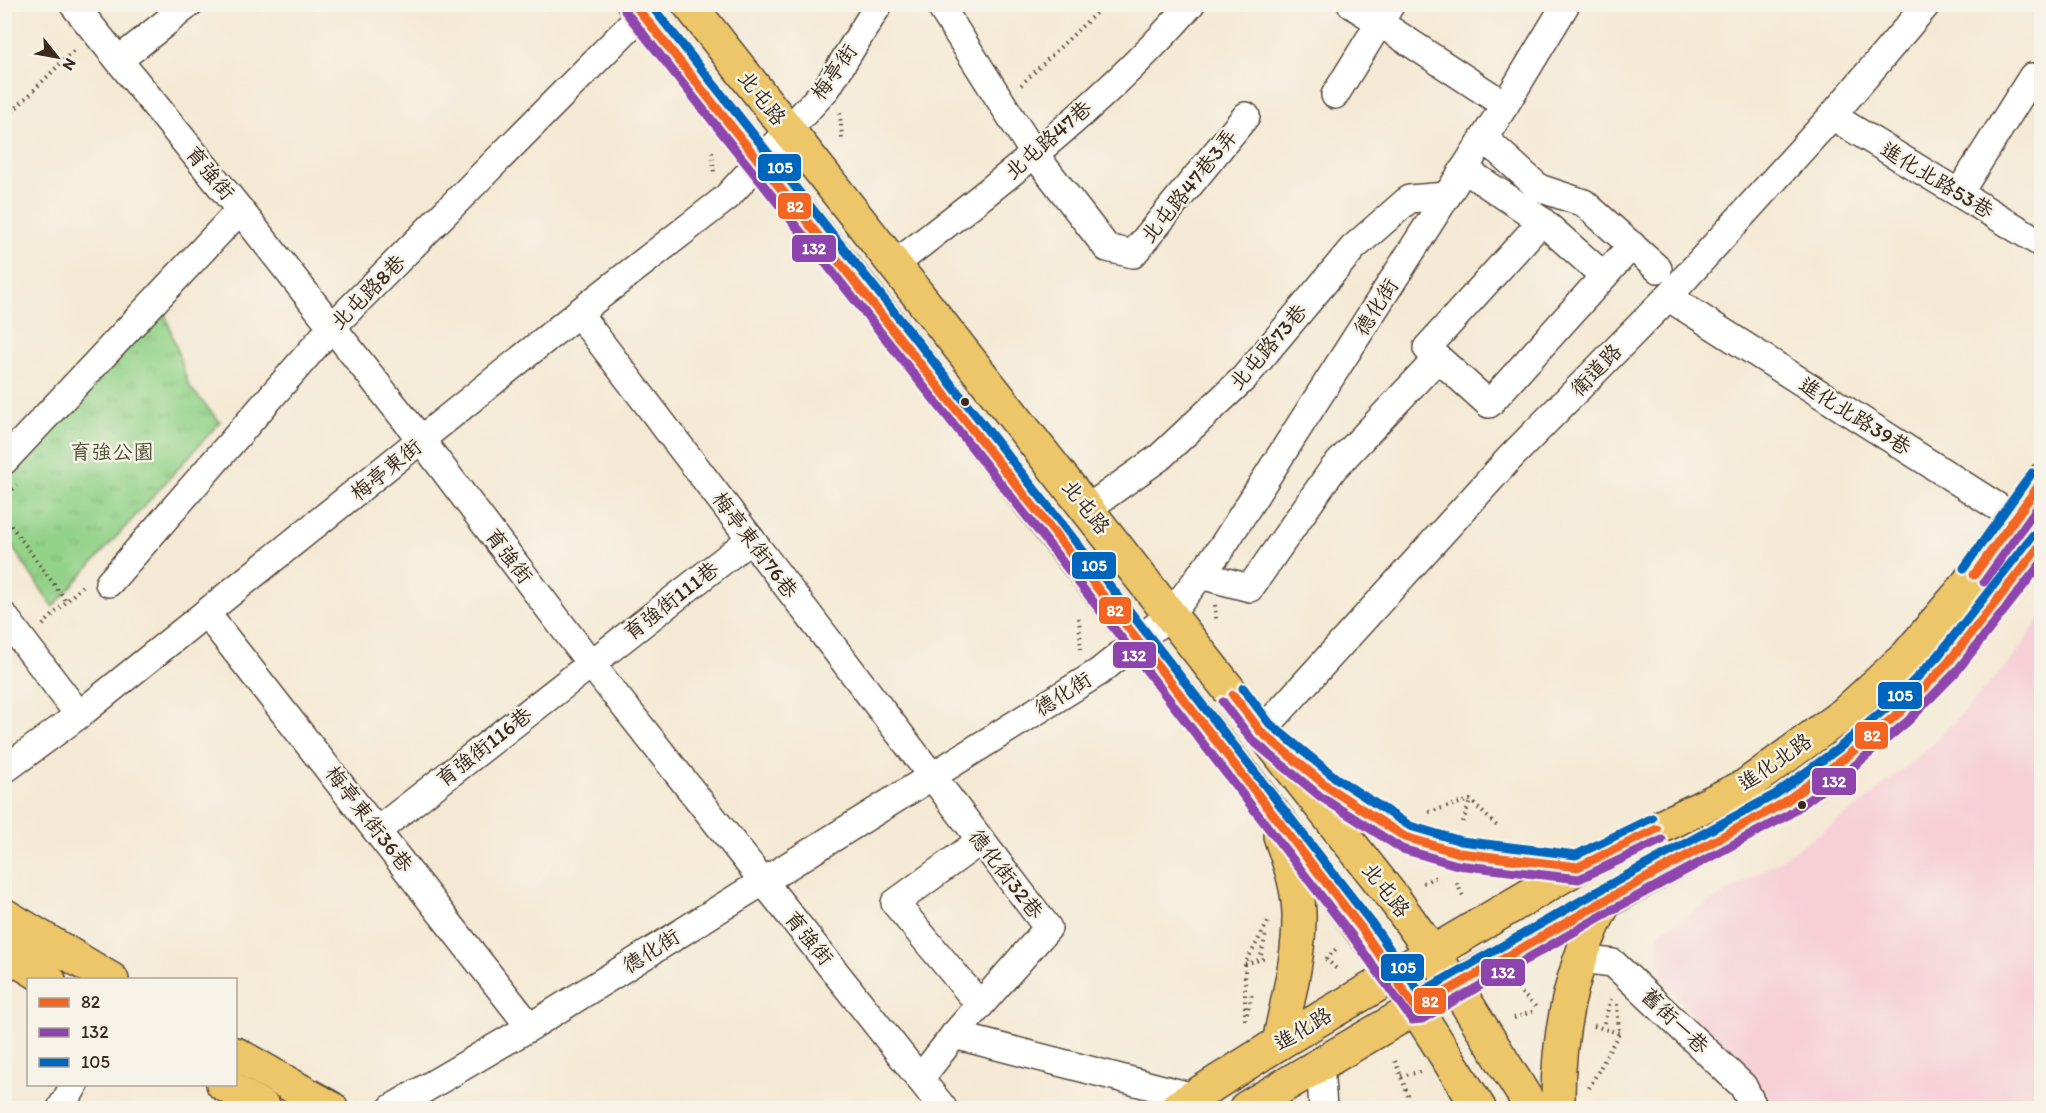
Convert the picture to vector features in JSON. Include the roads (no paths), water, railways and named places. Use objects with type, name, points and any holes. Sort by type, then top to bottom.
[{"type":"main road","name":"北屯路","points":[[689,4],[1392,896],[1455,985],[1532,1108]]},
{"type":"main road","name":"北屯路","points":[[638,9],[1270,809],[1394,974],[1479,1108]]},
{"type":"main road","name":"進化北路","points":[[1432,951],[1578,867],[1745,786],[1845,713],[1907,656],[1963,590],[2029,527],[2042,480]]},
{"type":"main road","name":"進化北路","points":[[1455,985],[1782,804],[1846,757],[1900,712],[1947,664],[2042,542]]},
{"type":"main road","points":[[1261,732],[1329,788],[1404,837],[1459,853],[1578,867]]},
{"type":"main road","points":[[1270,809],[1293,873],[1299,913],[1295,957],[1279,1043]]},
{"type":"main road","points":[[1558,1108],[1559,1048],[1566,1009],[1589,932],[1606,900]]},
{"type":"main road","points":[[4,915],[109,978]]},
{"type":"main road","name":"進化路","points":[[1185,1103],[1279,1043],[1432,951]]},
{"type":"main road","points":[[4,952],[46,978]]},
{"type":"main road","name":"進化路","points":[[1246,1108],[1455,985]]},
{"type":"main road","points":[[237,1055],[331,1108]]},
{"type":"main road","points":[[226,1086],[264,1108]]},
{"type":"street","name":"育強街","points":[[74,4],[422,441],[591,664],[943,1108]]},
{"type":"street","points":[[119,60],[189,4]]},
{"type":"street","name":"梅亭街","points":[[760,162],[827,88],[879,4]]},
{"type":"street","points":[[939,4],[1035,155]]},
{"type":"street","name":"北屯路47巷","points":[[894,265],[1035,155],[1156,45],[1191,4]]},
{"type":"street","points":[[1351,4],[1384,14],[1505,105]]},
{"type":"street","name":"德化街","points":[[392,1108],[530,1026],[1099,672],[1136,639],[1170,615],[1222,547],[1505,105],[1566,4]]},
{"type":"street","name":"衛道路","points":[[1261,732],[1508,460],[1668,297],[1832,116],[1927,4]]},
{"type":"street","name":"北屯路8巷","points":[[109,583],[331,328],[638,9]]},
{"type":"street","points":[[1335,94],[1384,14]]},
{"type":"street","points":[[1959,193],[2032,77]]},
{"type":"street","name":"北屯路47巷3弄","points":[[1035,155],[1107,248],[1132,254],[1246,116]]},
{"type":"street","name":"進化北路53巷","points":[[1832,116],[2042,244]]},
{"type":"street","points":[[1484,138],[1539,188],[1584,203],[1658,269]]},
{"type":"street","name":"梅亭東街","points":[[4,770],[79,715],[422,441],[578,313],[726,198],[760,162]]},
{"type":"street","points":[[1464,169],[1542,221],[1604,276]]},
{"type":"street","name":"北屯路73巷","points":[[1088,509],[1160,457],[1244,378],[1353,248],[1409,199],[1447,196]]},
{"type":"street","points":[[13,471],[240,210]]},
{"type":"street","points":[[1542,221],[1427,348],[1489,404],[1632,245]]},
{"type":"street","name":"進化北路39巷","points":[[1668,297],[2029,527]]},
{"type":"street","name":"梅亭東街76巷","points":[[578,313],[933,776]]},
{"type":"street","points":[[1200,575],[1250,588],[1333,469],[1438,358]]},
{"type":"street","name":"育強街111巷","points":[[591,664],[751,539]]},
{"type":"street","name":"梅亭東街36巷","points":[[206,614],[530,1026]]},
{"type":"street","points":[[4,616],[79,715]]},
{"type":"street","name":"育強街116巷","points":[[378,830],[591,664]]},
{"type":"street","name":"德化街32巷","points":[[920,1078],[954,1035],[1048,928],[933,776]]},
{"type":"street","points":[[980,841],[895,903],[980,1005]]},
{"type":"street","name":"舊街一巷","points":[[1580,959],[1613,963],[1743,1086],[1754,1108]]},
{"type":"street","points":[[954,1035],[1185,1103]]},
{"type":"street","points":[[1320,1064],[1323,1108]]},
{"type":"street","points":[[61,1108],[74,1086]]},
{"type":"park label","name":"育強公園","points":[[112,452]]}]
